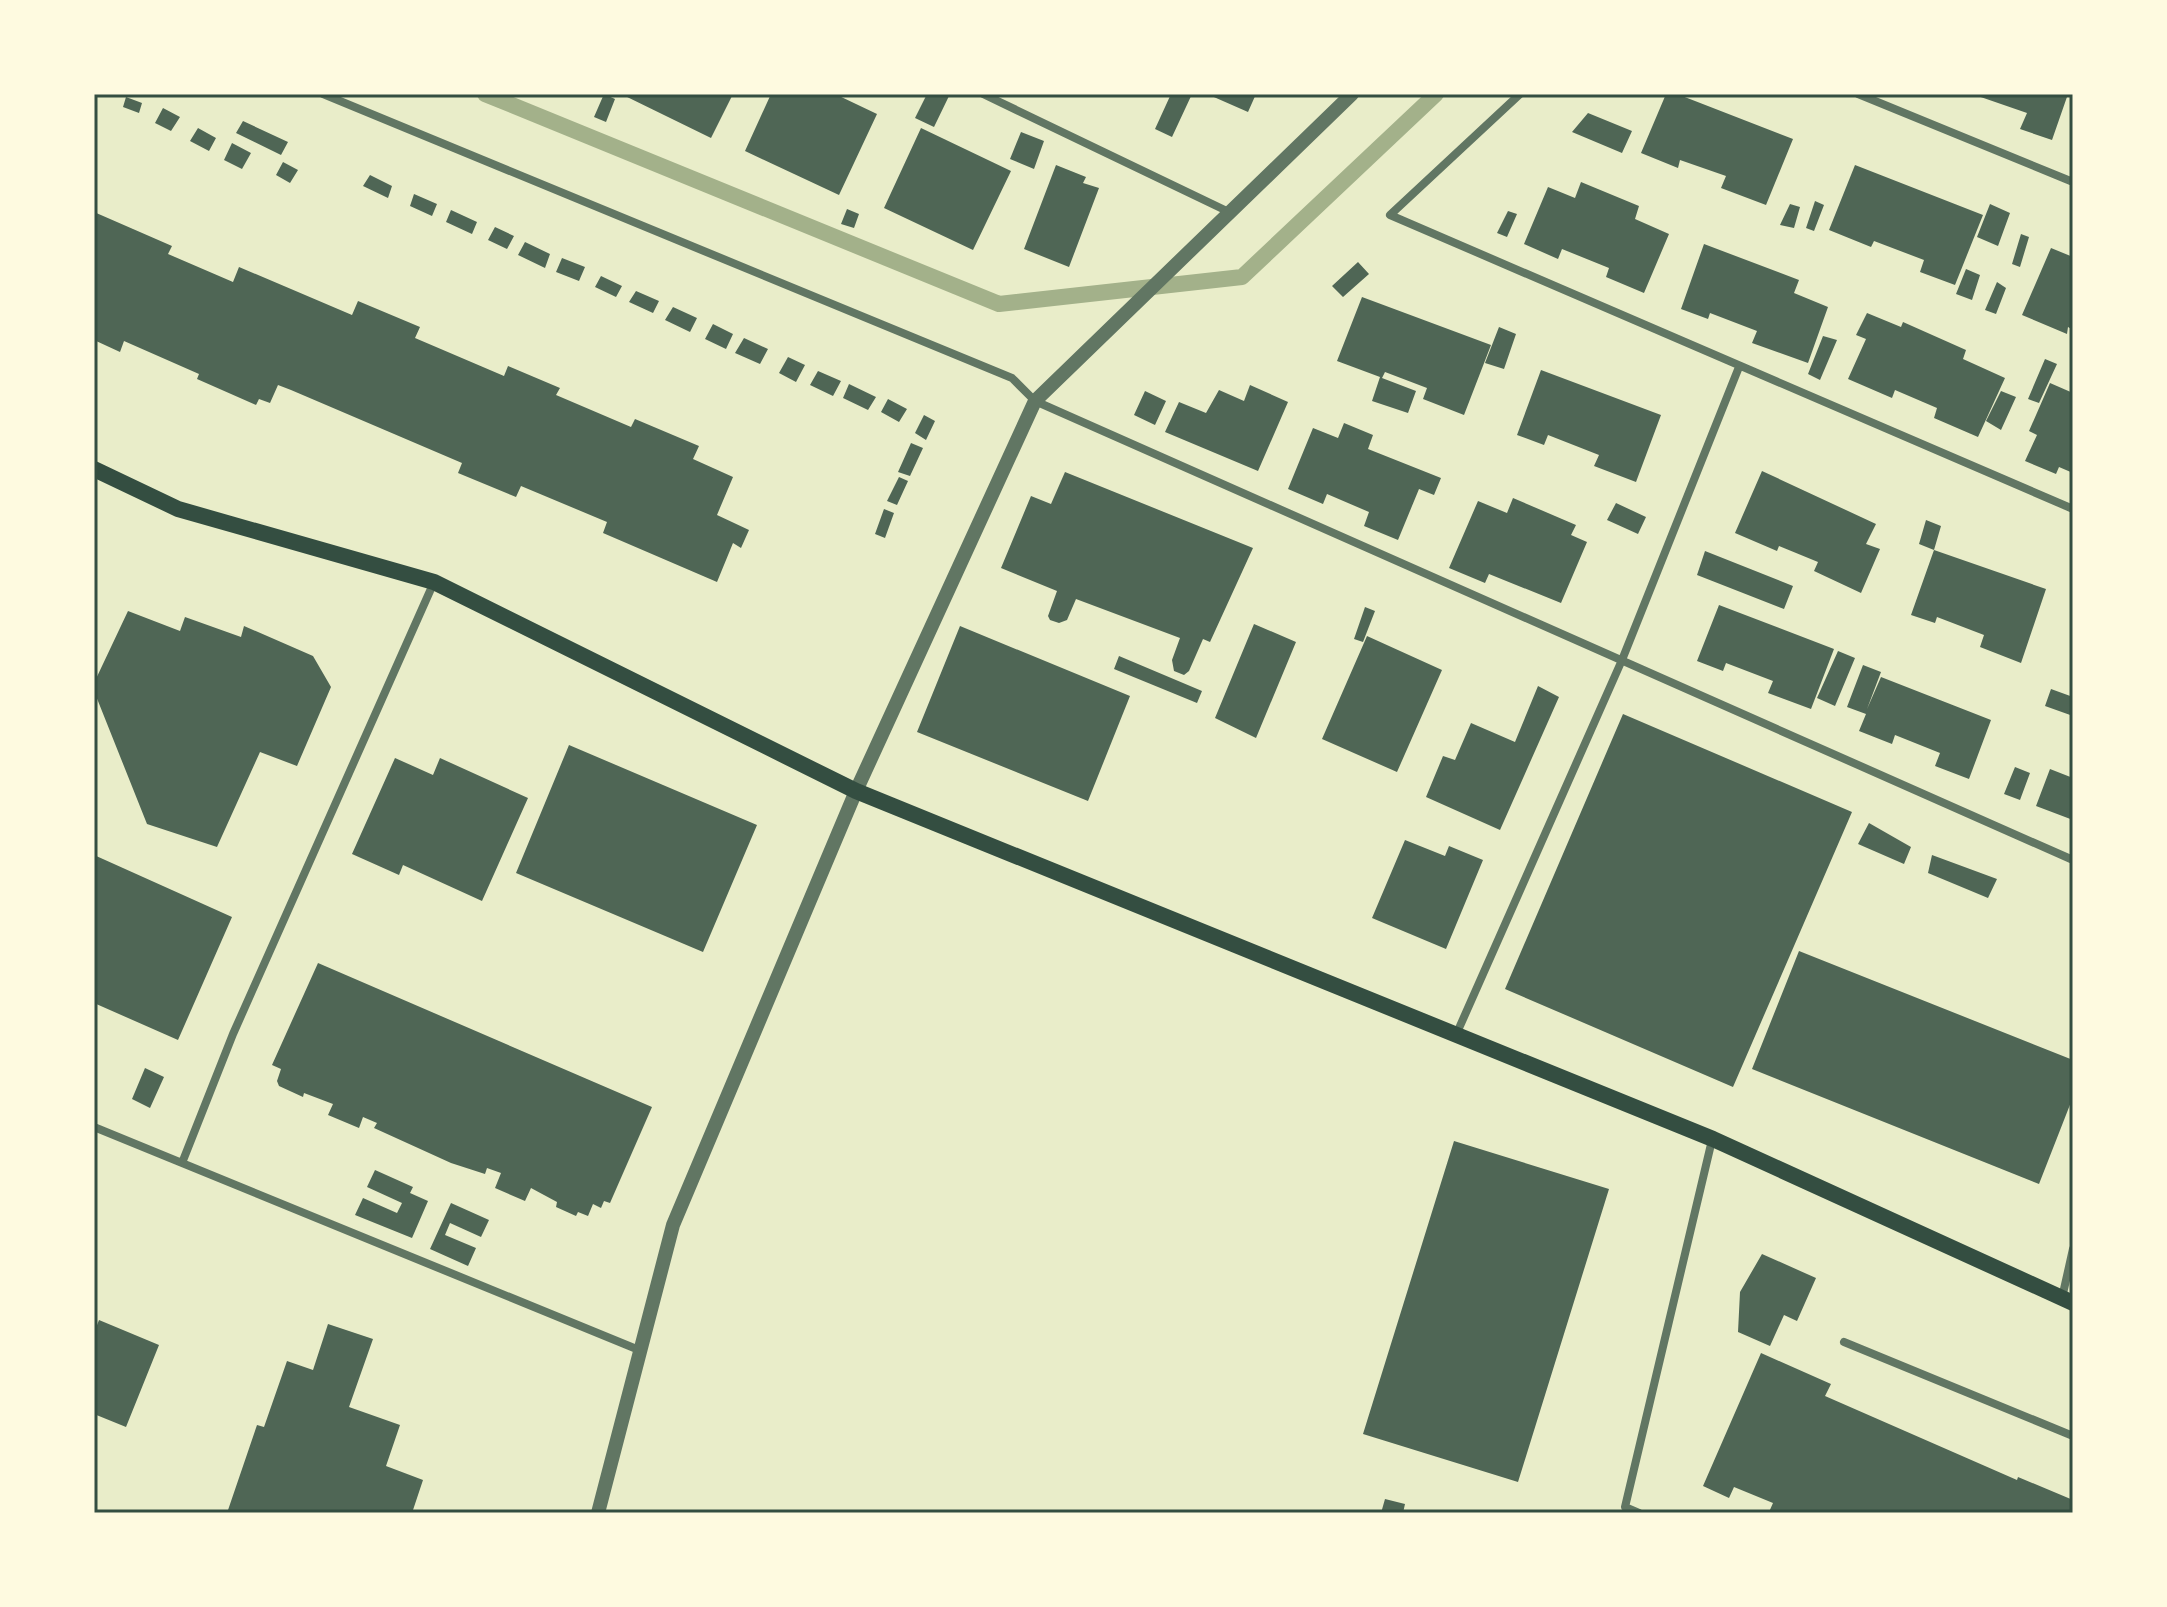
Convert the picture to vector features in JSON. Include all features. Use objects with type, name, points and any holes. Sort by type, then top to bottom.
[{"type":"main road","points":[[94,469],[178,509],[434,582],[856,791],[1713,1139],[2067,1301]]},
{"type":"street","points":[[323,94],[1012,378],[1035,401],[2073,860]]},
{"type":"street","points":[[983,94],[1229,212]]},
{"type":"street","points":[[598,1513],[673,1225],[856,791],[1035,401],[1352,94]]},
{"type":"street","points":[[1520,94],[1390,215],[2073,509]]},
{"type":"street","points":[[1858,94],[2073,182]]},
{"type":"street","points":[[1456,1035],[1622,660],[1739,367]]},
{"type":"street","points":[[182,1163],[233,1034],[434,582]]},
{"type":"street","points":[[94,1127],[639,1350]]},
{"type":"street","points":[[1639,1513],[1625,1507],[1713,1139]]},
{"type":"street","points":[[2067,1301],[2073,1249]]},
{"type":"street","points":[[1844,1342],[2073,1436]]},
{"type":"building","points":[[604,94],[615,99],[606,122],[594,117]]},
{"type":"building","points":[[621,94],[733,94],[711,138]]},
{"type":"building","points":[[771,94],[835,94],[877,114],[839,195],[745,151]]},
{"type":"building","points":[[927,94],[949,96],[934,127],[915,118]]},
{"type":"building","points":[[1171,94],[1192,94],[1172,137],[1155,129]]},
{"type":"building","points":[[1207,94],[1256,94],[1248,112]]},
{"type":"building","points":[[1666,94],[1677,94],[1793,139],[1766,205],[1721,188],[1726,176],[1680,160],[1678,168],[1641,153]]},
{"type":"building","points":[[1972,94],[2068,94],[2052,140],[2020,129],[2027,113]]},
{"type":"building","points":[[126,97],[142,103],[139,113],[123,107]]},
{"type":"building","points":[[163,108],[180,117],[171,131],[155,123]]},
{"type":"building","points":[[1588,113],[1632,131],[1622,153],[1572,132]]},
{"type":"building","points":[[243,121],[288,142],[281,155],[236,133]]},
{"type":"building","points":[[198,128],[216,138],[209,151],[190,141]]},
{"type":"building","points":[[921,128],[1011,171],[973,250],[884,208]]},
{"type":"building","points":[[1021,132],[1044,141],[1034,169],[1010,159]]},
{"type":"building","points":[[232,143],[251,153],[242,169],[224,160]]},
{"type":"building","points":[[283,162],[298,170],[290,183],[276,175]]},
{"type":"building","points":[[1056,165],[1086,177],[1083,183],[1099,188],[1069,267],[1024,249]]},
{"type":"building","points":[[1855,165],[1983,215],[1955,285],[1920,272],[1924,260],[1874,241],[1871,247],[1829,230]]},
{"type":"building","points":[[370,175],[392,186],[388,198],[363,186]]},
{"type":"building","points":[[1581,182],[1639,206],[1635,219],[1669,234],[1644,293],[1606,277],[1609,268],[1562,249],[1558,259],[1524,244],[1548,187],[1575,198]]},
{"type":"building","points":[[414,194],[437,204],[432,216],[410,206]]},
{"type":"building","points":[[1815,201],[1824,205],[1814,231],[1806,228]]},
{"type":"building","points":[[1790,204],[1800,207],[1794,228],[1780,225]]},
{"type":"building","points":[[1990,204],[2010,213],[1998,246],[1977,237]]},
{"type":"building","points":[[847,209],[859,214],[854,228],[841,224]]},
{"type":"building","points":[[451,210],[477,222],[472,234],[446,222]]},
{"type":"building","points":[[1508,211],[1517,214],[1507,237],[1497,233]]},
{"type":"building","points":[[94,212],[172,246],[168,254],[233,282],[239,267],[352,315],[358,301],[420,327],[415,338],[504,376],[508,366],[560,388],[556,395],[631,427],[635,419],[699,446],[693,459],[733,477],[717,515],[749,530],[741,548],[733,543],[717,582],[603,533],[607,522],[521,486],[516,497],[458,473],[462,463],[291,390],[278,385],[270,403],[259,399],[256,405],[197,379],[199,374],[124,341],[120,352],[94,340]]},
{"type":"building","points":[[495,227],[514,236],[507,249],[488,240]]},
{"type":"building","points":[[2021,234],[2029,237],[2020,267],[2012,264]]},
{"type":"building","points":[[525,242],[550,254],[545,268],[518,255]]},
{"type":"building","points":[[1704,244],[1799,280],[1794,293],[1828,307],[1808,363],[1752,343],[1757,331],[1710,313],[1708,319],[1681,309]]},
{"type":"building","points":[[2051,248],[2073,257],[2073,330],[2068,327],[2067,334],[2022,315]]},
{"type":"building","points":[[562,258],[585,267],[579,281],[556,272]]},
{"type":"building","points":[[1358,262],[1369,274],[1343,297],[1332,286]]},
{"type":"building","points":[[1966,269],[1980,275],[1972,300],[1956,294]]},
{"type":"building","points":[[601,276],[622,286],[616,297],[595,287]]},
{"type":"building","points":[[1997,282],[2006,288],[1996,314],[1985,310]]},
{"type":"building","points":[[636,291],[659,301],[653,313],[629,302]]},
{"type":"building","points":[[1362,297],[1491,345],[1464,415],[1423,399],[1427,388],[1385,372],[1382,378],[1416,391],[1408,413],[1372,401],[1380,377],[1337,361]]},
{"type":"building","points":[[673,307],[697,318],[690,332],[665,320]]},
{"type":"building","points":[[1867,313],[1901,327],[1903,322],[1966,350],[1963,359],[2005,378],[1978,437],[1934,418],[1937,408],[1895,390],[1892,398],[1848,379],[1866,339],[1856,335]]},
{"type":"building","points":[[713,324],[733,334],[726,349],[705,339]]},
{"type":"building","points":[[1499,327],[1516,334],[1504,369],[1485,363]]},
{"type":"building","points":[[1823,336],[1837,340],[1820,380],[1808,374]]},
{"type":"building","points":[[744,338],[768,349],[760,364],[735,353]]},
{"type":"building","points":[[788,357],[805,365],[796,382],[779,373]]},
{"type":"building","points":[[2045,359],[2057,364],[2039,403],[2028,399]]},
{"type":"building","points":[[1541,370],[1661,415],[1636,482],[1594,466],[1599,455],[1548,435],[1544,445],[1517,435]]},
{"type":"building","points":[[818,371],[841,381],[833,396],[810,385]]},
{"type":"building","points":[[2050,383],[2073,393],[2073,473],[2059,467],[2056,474],[2025,461],[2037,435],[2029,431]]},
{"type":"building","points":[[849,384],[876,397],[868,410],[843,398]]},
{"type":"building","points":[[1250,385],[1288,402],[1258,471],[1165,432],[1179,402],[1206,413],[1219,390],[1244,401]]},
{"type":"building","points":[[1145,391],[1166,401],[1155,425],[1134,415]]},
{"type":"building","points":[[2001,391],[2016,397],[2001,430],[1986,421]]},
{"type":"building","points":[[888,399],[907,409],[899,422],[881,412]]},
{"type":"building","points":[[924,415],[935,421],[926,440],[915,433]]},
{"type":"building","points":[[1344,423],[1373,435],[1368,449],[1441,478],[1434,495],[1419,489],[1398,540],[1364,526],[1369,512],[1327,494],[1323,504],[1288,489],[1313,428],[1338,438]]},
{"type":"building","points":[[911,443],[923,448],[910,476],[898,472]]},
{"type":"building","points":[[1762,471],[1876,524],[1866,544],[1880,549],[1861,593],[1814,571],[1818,562],[1779,546],[1777,551],[1735,533]]},
{"type":"building","points":[[1065,472],[1253,548],[1210,642],[1203,639],[1189,671],[1184,675],[1174,671],[1172,660],[1180,638],[1076,599],[1067,620],[1059,623],[1050,620],[1048,616],[1057,591],[1001,568],[1031,496],[1051,504]]},
{"type":"building","points":[[899,477],[908,481],[897,505],[887,501]]},
{"type":"building","points":[[1513,498],[1576,525],[1571,535],[1587,542],[1561,603],[1489,574],[1485,583],[1449,568],[1478,501],[1507,513]]},
{"type":"building","points":[[1616,503],[1646,517],[1638,534],[1607,520]]},
{"type":"building","points":[[884,509],[894,513],[885,538],[875,534]]},
{"type":"building","points":[[1926,520],[1941,526],[1934,550],[1919,544]]},
{"type":"building","points":[[1934,550],[2046,589],[2021,663],[1980,647],[1984,635],[1937,617],[1935,623],[1911,615]]},
{"type":"building","points":[[1705,551],[1793,586],[1784,609],[1697,575]]},
{"type":"building","points":[[1719,605],[1834,649],[1811,709],[1768,693],[1773,681],[1726,663],[1723,671],[1697,661]]},
{"type":"building","points":[[1365,607],[1375,611],[1363,642],[1354,639]]},
{"type":"building","points":[[128,611],[180,631],[185,617],[241,637],[244,626],[313,656],[331,687],[297,766],[260,752],[217,847],[147,824],[94,691],[94,683]]},
{"type":"building","points":[[1254,624],[1296,642],[1256,738],[1215,718]]},
{"type":"building","points":[[960,626],[1130,696],[1088,801],[917,732]]},
{"type":"building","points":[[1367,636],[1442,670],[1397,772],[1322,739]]},
{"type":"building","points":[[1838,651],[1855,658],[1835,706],[1817,698]]},
{"type":"building","points":[[1119,656],[1202,691],[1197,703],[1114,669]]},
{"type":"building","points":[[1863,665],[1881,672],[1867,709],[1881,677],[1991,720],[1969,779],[1935,766],[1940,753],[1895,735],[1892,744],[1859,731],[1866,714],[1847,707]]},
{"type":"building","points":[[1538,686],[1559,697],[1500,830],[1426,797],[1443,756],[1455,760],[1471,723],[1515,742]]},
{"type":"building","points":[[2051,689],[2073,697],[2073,716],[2045,706]]},
{"type":"building","points":[[1623,714],[1852,812],[1733,1087],[1505,989]]},
{"type":"building","points":[[569,745],[757,825],[703,952],[516,873]]},
{"type":"building","points":[[395,758],[433,775],[440,758],[528,798],[482,901],[403,865],[399,875],[352,854]]},
{"type":"building","points":[[2015,767],[2030,773],[2020,800],[2004,794]]},
{"type":"building","points":[[2050,769],[2073,778],[2073,820],[2036,806]]},
{"type":"building","points":[[1869,823],[1911,847],[1904,864],[1858,844]]},
{"type":"building","points":[[1405,840],[1445,856],[1449,846],[1483,860],[1446,949],[1372,918]]},
{"type":"building","points":[[94,855],[232,917],[178,1040],[94,1003]]},
{"type":"building","points":[[1932,855],[1997,879],[1988,898],[1928,873]]},
{"type":"building","points":[[1799,951],[2073,1060],[2073,1097],[2039,1184],[1752,1069]]},
{"type":"building","points":[[318,963],[652,1107],[610,1203],[604,1201],[601,1208],[593,1204],[588,1216],[578,1212],[576,1216],[556,1207],[557,1202],[531,1188],[525,1201],[495,1188],[501,1173],[487,1168],[485,1174],[451,1163],[374,1128],[377,1123],[363,1117],[359,1128],[328,1115],[333,1104],[304,1093],[303,1097],[279,1086],[277,1081],[281,1069],[272,1065]]},
{"type":"building","points":[[145,1068],[164,1077],[150,1108],[132,1099]]},
{"type":"building","points":[[1454,1141],[1609,1189],[1518,1482],[1363,1434]]},
{"type":"building","points":[[375,1170],[413,1187],[410,1193],[428,1201],[412,1238],[355,1215],[363,1198],[397,1213],[402,1203],[367,1187]]},
{"type":"building","points":[[451,1203],[489,1220],[481,1237],[450,1223],[445,1235],[476,1248],[468,1266],[430,1249]]},
{"type":"building","points":[[1762,1254],[1816,1278],[1797,1321],[1784,1315],[1770,1346],[1738,1332],[1740,1292]]},
{"type":"building","points":[[99,1320],[159,1345],[126,1427],[94,1414],[94,1333]]},
{"type":"building","points":[[328,1324],[373,1339],[349,1407],[400,1425],[386,1466],[423,1480],[412,1513],[227,1513],[257,1425],[264,1427],[287,1361],[313,1370]]},
{"type":"building","points":[[1761,1353],[1831,1384],[1825,1396],[2017,1480],[2018,1477],[2073,1500],[2073,1513],[1772,1513],[1769,1512],[1773,1503],[1734,1487],[1729,1498],[1703,1486]]},
{"type":"building","points":[[1385,1499],[1405,1504],[1403,1513],[1381,1513]]},
{"type":"waterway","points":[[485,94],[999,304],[1242,277],[1436,94]]}]
